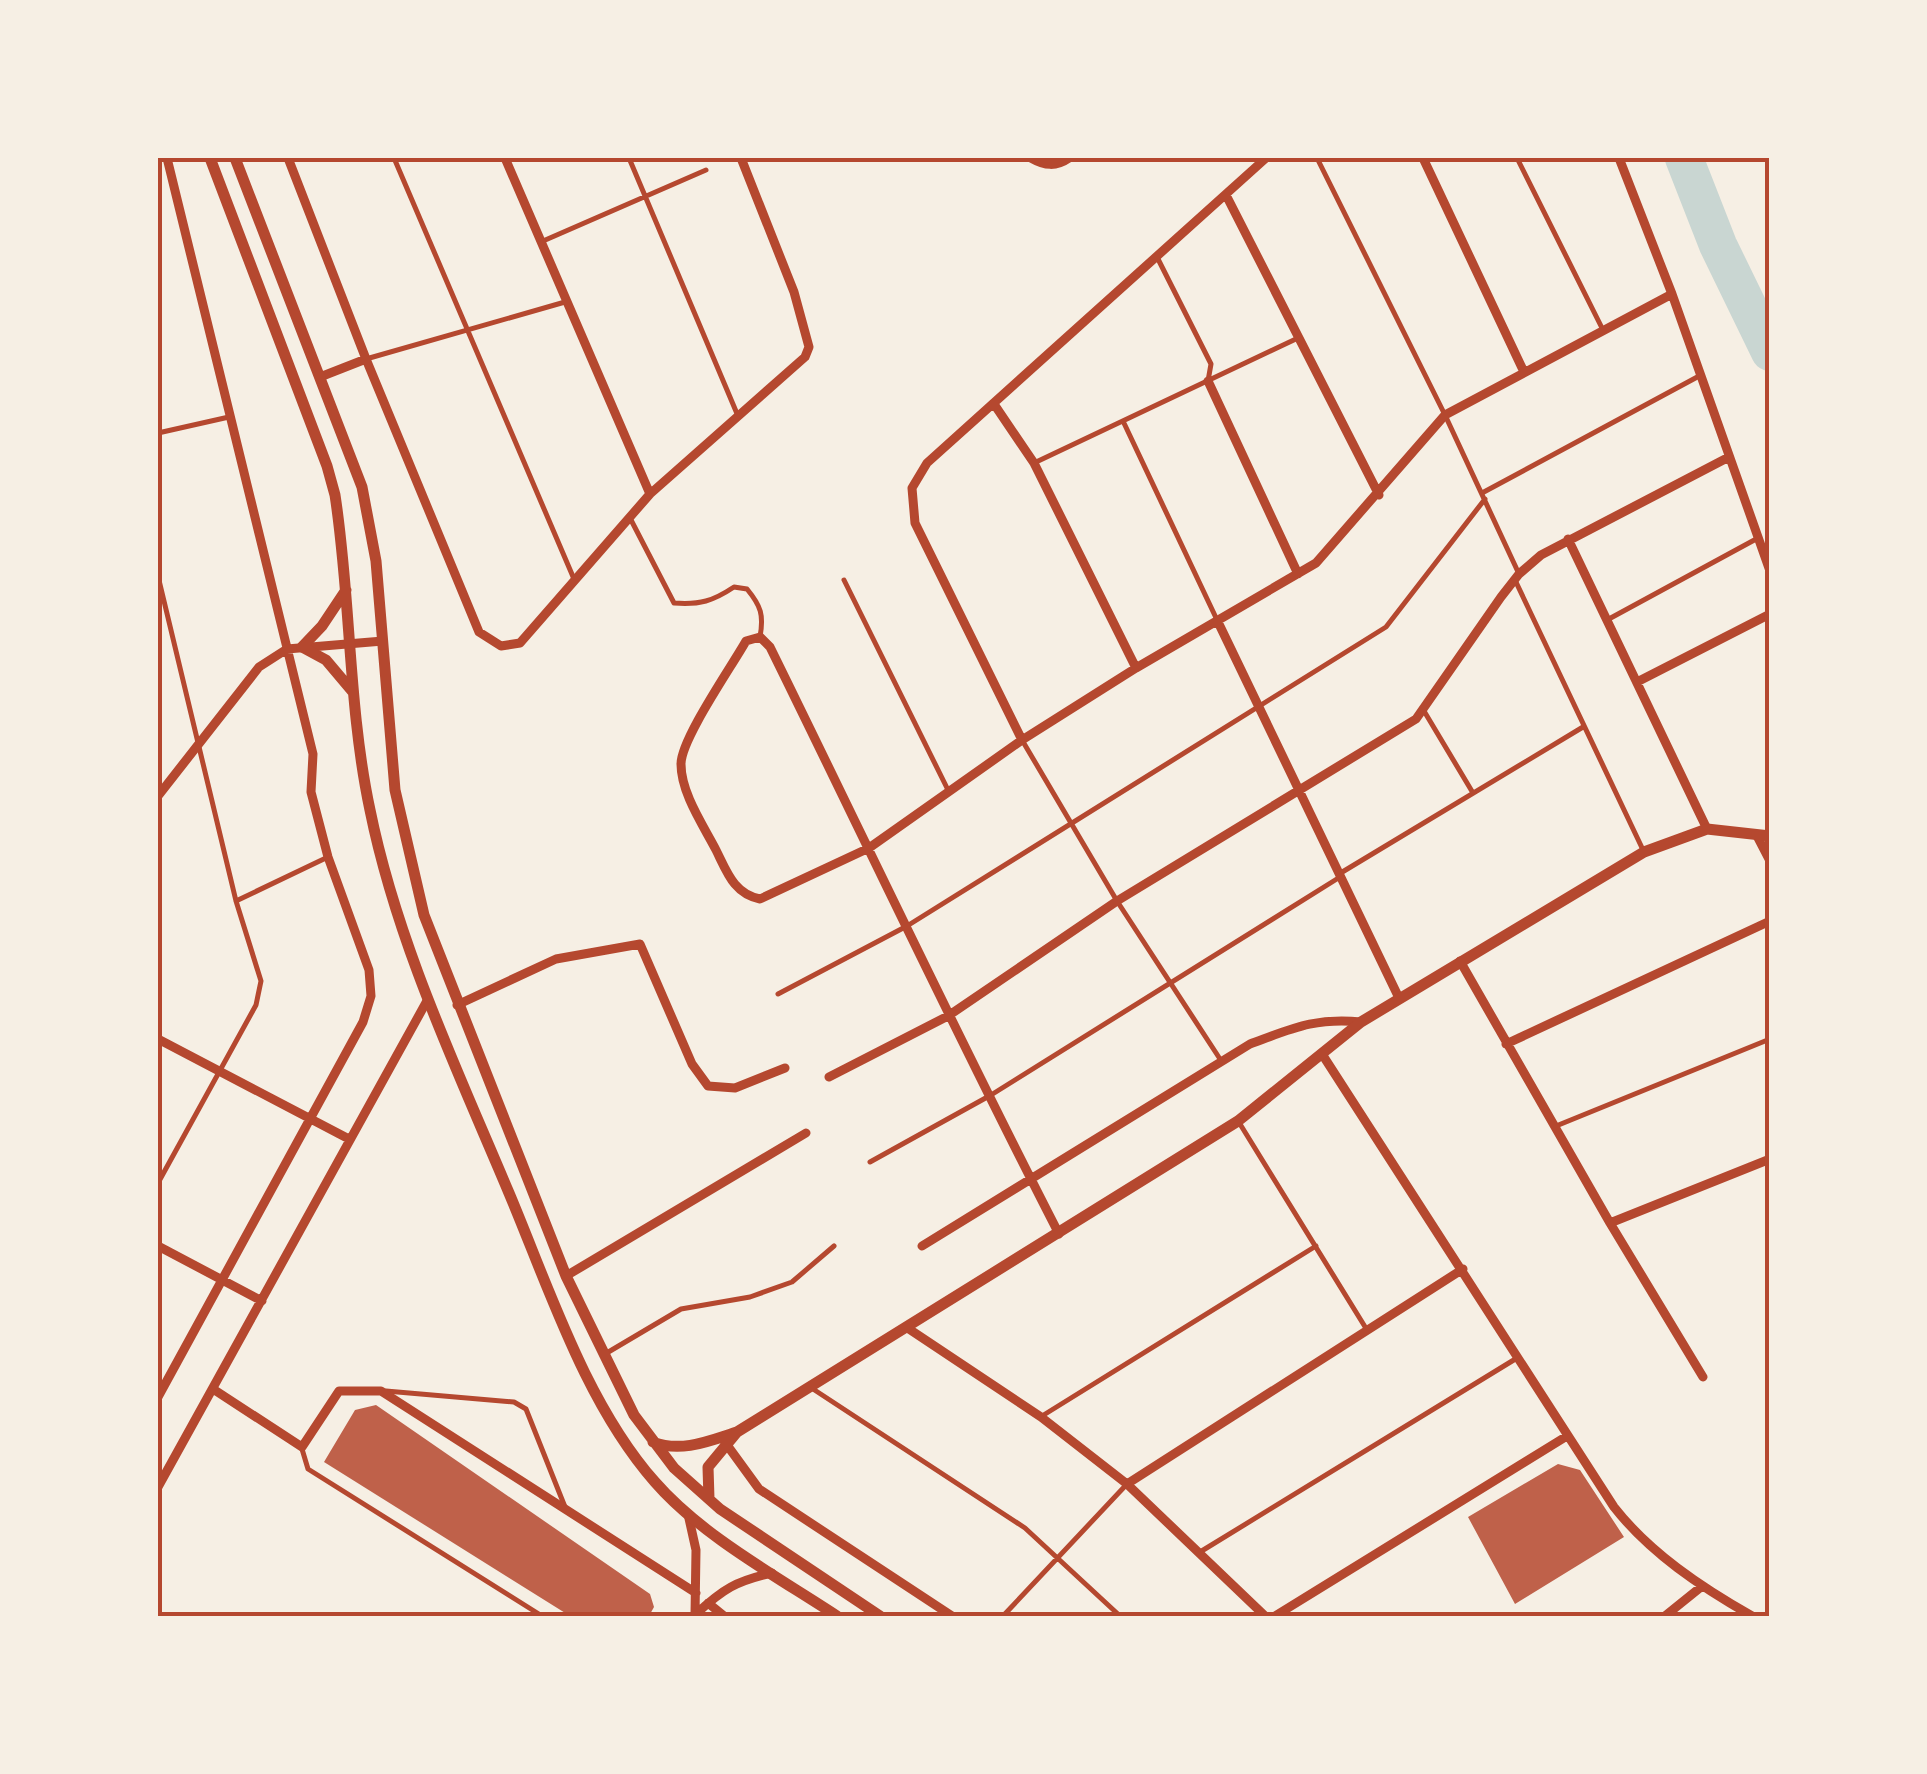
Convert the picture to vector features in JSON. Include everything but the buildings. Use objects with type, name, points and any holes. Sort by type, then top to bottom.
[{"type":"street","points":[[158,1398],[363,1022],[371,996],[370,970],[328,857],[311,792],[313,754],[167,158]]},
{"type":"street","points":[[210,158],[327,466],[337,506],[360,757],[382,864],[428,1000],[548,1286],[599,1398],[633,1454],[657,1484],[687,1512],[838,1616]]},
{"type":"street","points":[[235,158],[362,487],[376,561],[396,790],[424,916],[566,1276],[634,1415],[674,1468],[709,1499],[880,1616]]},
{"type":"street","points":[[288,158],[479,632],[501,646],[520,643],[650,494],[805,357],[809,348],[794,292],[741,158]]},
{"type":"street","points":[[505,158],[650,494]]},
{"type":"street","points":[[1031,158],[1046,164],[1060,164],[1069,158]]},
{"type":"street","points":[[1022,740],[915,523],[911,502],[917,476],[1266,158]]},
{"type":"street","points":[[1423,158],[1524,372]]},
{"type":"street","points":[[1619,158],[1672,294],[1770,571]]},
{"type":"street","points":[[1226,194],[1378,495]]},
{"type":"street","points":[[1060,1234],[948,1016],[907,926],[869,848],[770,647],[760,637],[746,641],[686,746],[681,767],[686,789],[731,881],[749,897],[760,899],[869,848],[1022,740],[1298,574],[1326,555],[1446,415],[1672,294]]},
{"type":"street","points":[[320,377],[366,359]]},
{"type":"street","points":[[1208,381],[1298,574]]},
{"type":"street","points":[[994,404],[1034,463],[1136,668]]},
{"type":"street","points":[[829,1076],[948,1016],[1117,901],[1424,712],[1517,577],[1541,556],[1729,457]]},
{"type":"street","points":[[1568,539],[1707,828]]},
{"type":"street","points":[[302,647],[346,590]]},
{"type":"street","points":[[1637,682],[1770,614]]},
{"type":"street","points":[[1218,622],[1399,998]]},
{"type":"street","points":[[158,796],[259,667],[286,649],[383,642]]},
{"type":"street","points":[[302,647],[326,660],[354,694]]},
{"type":"street","points":[[652,1442],[679,1447],[737,1432],[1238,1122],[1361,1022],[1644,852],[1707,828],[1763,836],[1770,861]]},
{"type":"street","points":[[1506,1044],[1766,923],[1770,936]]},
{"type":"street","points":[[458,1005],[556,959],[640,944],[692,1064],[708,1086],[735,1088],[785,1068]]},
{"type":"street","points":[[1460,961],[1703,1377]]},
{"type":"street","points":[[158,1487],[428,1000]]},
{"type":"street","points":[[922,1246],[1220,1059],[1305,1023],[1330,1019],[1361,1022]]},
{"type":"street","points":[[158,1038],[350,1138]]},
{"type":"street","points":[[1322,1054],[1567,1436],[1630,1527],[1701,1587],[1752,1616]]},
{"type":"street","points":[[566,1276],[806,1133]]},
{"type":"street","points":[[1610,1223],[1770,1159]]},
{"type":"street","points":[[158,1246],[262,1301]]},
{"type":"street","points":[[1127,1484],[1462,1269]]},
{"type":"street","points":[[906,1327],[1041,1417],[1127,1484],[1265,1616]]},
{"type":"street","points":[[212,1390],[302,1447],[339,1391],[381,1391],[696,1593]]},
{"type":"street","points":[[709,1499],[708,1467],[737,1432]]},
{"type":"street","points":[[1275,1616],[1567,1436]]},
{"type":"street","points":[[726,1445],[759,1490],[952,1616]]},
{"type":"street","points":[[687,1512],[696,1550],[694,1616]]},
{"type":"street","points":[[694,1616],[735,1582],[772,1572]]},
{"type":"street","points":[[1665,1616],[1701,1587]]},
{"type":"street","points":[[708,1604],[724,1616]]},
{"type":"lane","points":[[394,158],[574,579]]},
{"type":"lane","points":[[629,158],[738,416]]},
{"type":"lane","points":[[1317,158],[1446,415],[1584,727],[1644,852]]},
{"type":"lane","points":[[1517,158],[1603,330]]},
{"type":"lane","points":[[541,242],[706,170]]},
{"type":"lane","points":[[1157,256],[1211,364],[1208,381]]},
{"type":"lane","points":[[366,359],[566,301]]},
{"type":"lane","points":[[1034,463],[1299,338]]},
{"type":"lane","points":[[778,994],[907,926],[1386,627],[1483,496],[1701,375]]},
{"type":"lane","points":[[158,433],[228,417]]},
{"type":"lane","points":[[1123,422],[1218,622]]},
{"type":"lane","points":[[629,516],[674,602],[695,605],[712,601],[734,587],[748,589],[760,605],[764,619],[760,637]]},
{"type":"lane","points":[[1607,620],[1758,538]]},
{"type":"lane","points":[[158,576],[236,901],[261,981],[256,1005],[158,1184]]},
{"type":"lane","points":[[844,580],[949,792]]},
{"type":"lane","points":[[1424,712],[1473,793]]},
{"type":"lane","points":[[870,1162],[991,1095],[1584,727]]},
{"type":"lane","points":[[1022,740],[1117,901],[1220,1059]]},
{"type":"lane","points":[[236,901],[328,857]]},
{"type":"lane","points":[[1556,1126],[1770,1039]]},
{"type":"lane","points":[[1238,1122],[1367,1330]]},
{"type":"lane","points":[[602,1355],[681,1309],[750,1297],[792,1282],[834,1246]]},
{"type":"lane","points":[[1041,1417],[1316,1246]]},
{"type":"lane","points":[[1198,1553],[1517,1358]]},
{"type":"lane","points":[[811,1387],[1025,1528],[1120,1616]]},
{"type":"lane","points":[[381,1391],[514,1402],[526,1408],[566,1510]]},
{"type":"lane","points":[[302,1447],[308,1469],[542,1616]]},
{"type":"lane","points":[[1003,1616],[1127,1484]]},
{"type":"waterway","points":[[1684,158],[1718,245],[1770,352]]}]
